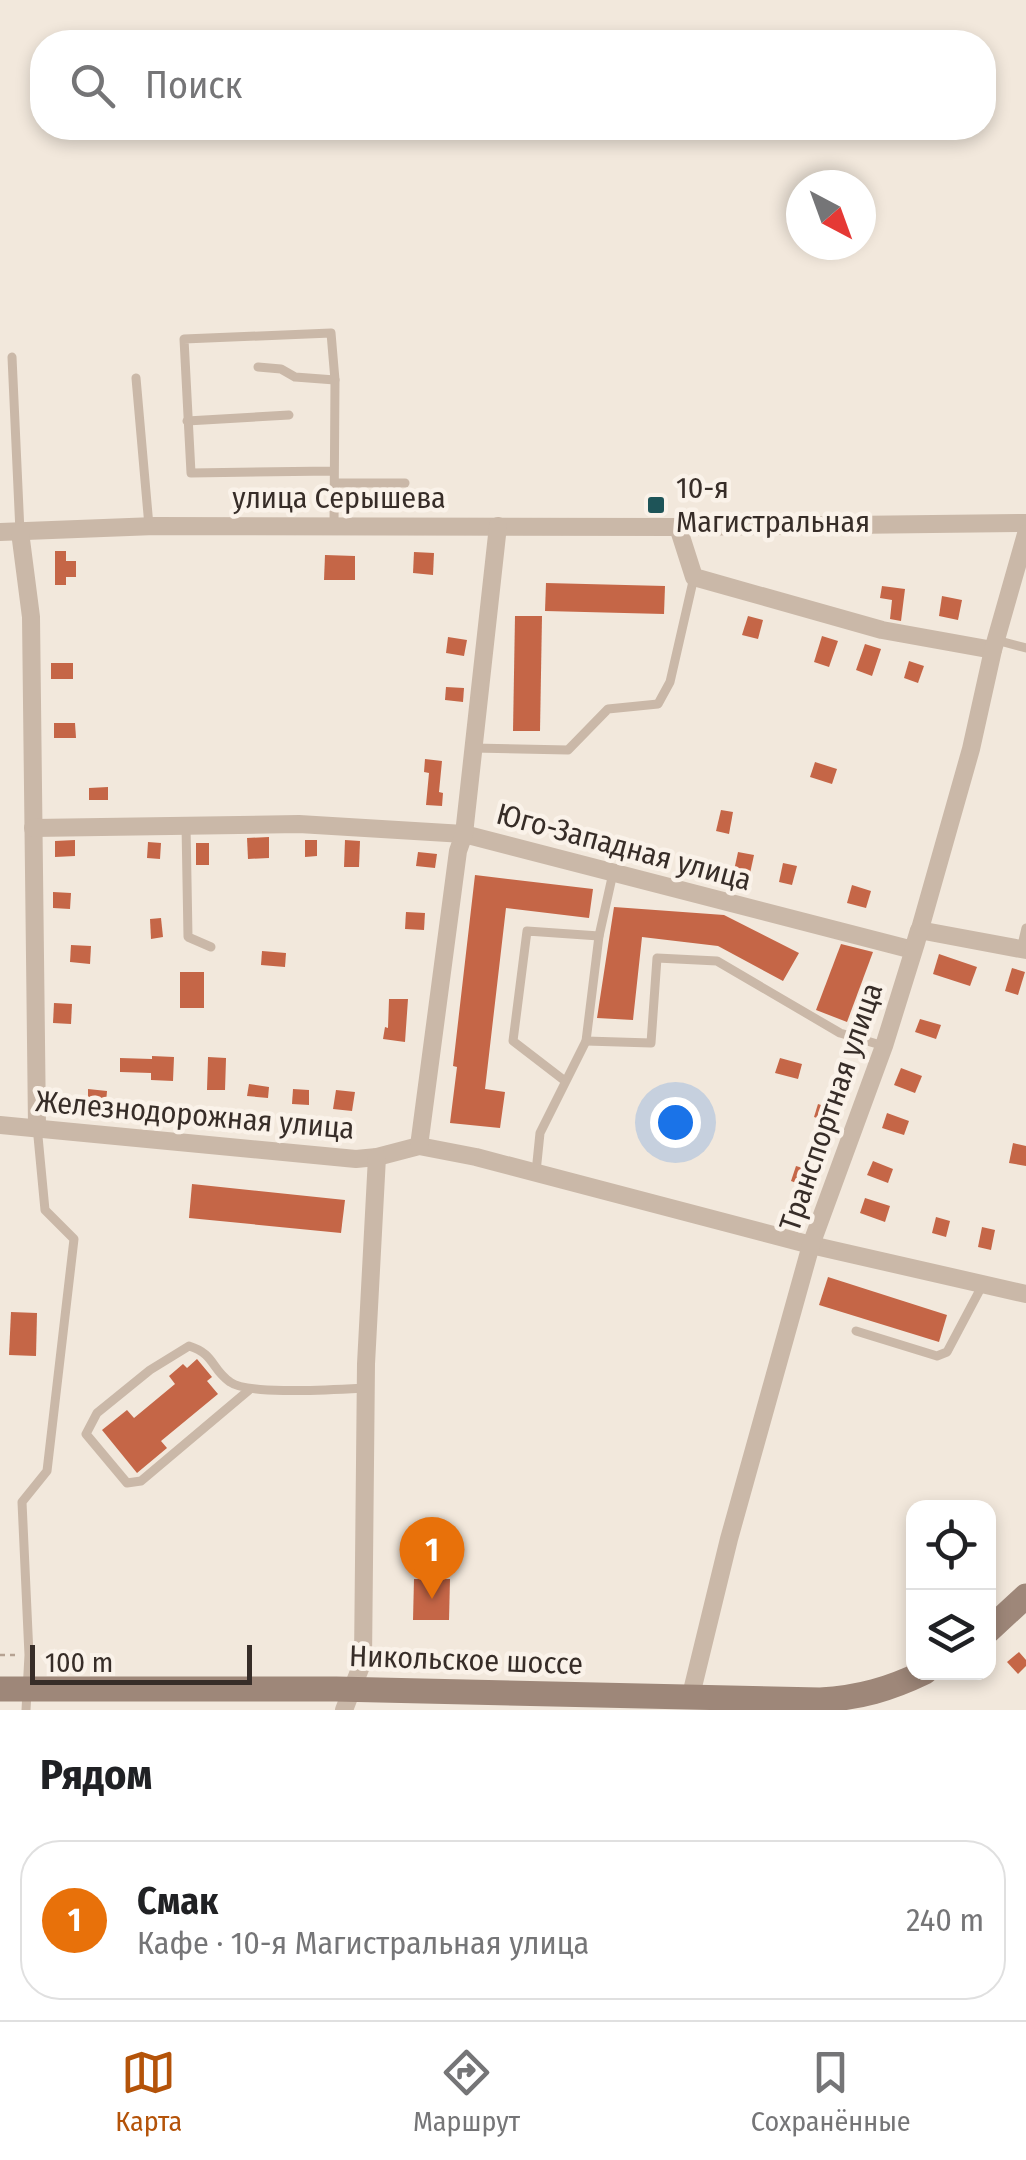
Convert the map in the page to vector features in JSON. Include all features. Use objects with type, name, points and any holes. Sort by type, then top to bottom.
[{"type":"street","name":"улица Серышева","points":[[0,532],[148,526],[1026,523]]},
{"type":"street","points":[[419,1146],[464,834],[498,526]]},
{"type":"street","points":[[678,527],[694,577],[882,630],[994,645]]},
{"type":"street","points":[[20,532],[31,616],[38,1126]]},
{"type":"street","name":"Транспортная улица","points":[[690,1699],[729,1539],[811,1245],[884,1046],[914,950],[1026,534]]},
{"type":"street","name":"Юго-Западная улица","points":[[34,828],[299,824],[464,834],[914,950]]},
{"type":"street","points":[[919,930],[1023,949]]},
{"type":"street","name":"Железнодорожная улица","points":[[0,1125],[356,1159],[419,1146],[811,1245],[1026,1294]]},
{"type":"street","points":[[349,1700],[363,1662],[366,1388],[377,1157]]},
{"type":"street","points":[[996,1624],[1026,1596]]},
{"type":"street","name":"Никольское шоссе","points":[[17,1696],[852,1699],[909,1680]]},
{"type":"lane","points":[[333,471],[191,473],[184,339],[331,334],[334,526]]},
{"type":"lane","points":[[12,357],[20,532]]},
{"type":"lane","points":[[258,367],[282,370],[295,377],[334,380]]},
{"type":"lane","points":[[136,378],[148,526]]},
{"type":"lane","points":[[187,421],[289,415]]},
{"type":"lane","points":[[336,483],[404,482]]},
{"type":"lane","points":[[473,748],[568,750],[608,709],[658,704],[670,682],[694,577]]},
{"type":"lane","points":[[994,645],[1026,648]]},
{"type":"lane","points":[[186,826],[188,937],[211,947]]},
{"type":"lane","points":[[536,1173],[540,1133],[586,1040],[599,936],[614,873]]},
{"type":"lane","points":[[1023,949],[1026,928]]},
{"type":"lane","points":[[565,1081],[513,1041],[527,931],[599,936]]},
{"type":"lane","points":[[586,1040],[652,1043],[657,958],[717,962],[840,1033],[884,1046]]},
{"type":"lane","points":[[17,1696],[29,1655],[22,1502],[47,1471],[74,1238],[44,1210],[38,1126]]},
{"type":"lane","points":[[856,1331],[937,1356],[947,1352],[983,1284]]},
{"type":"lane","points":[[249,1390],[141,1482],[127,1483],[86,1434],[96,1413],[150,1370],[189,1346],[204,1350],[230,1382],[249,1390],[366,1388]]},
{"type":"path","points":[[0,1655],[29,1655]]},
{"type":"building","points":[[55,551],[66,551],[66,561],[76,561],[76,577],[66,577],[66,585],[55,585]]},
{"type":"building","points":[[414,552],[434,553],[433,575],[413,573]]},
{"type":"building","points":[[325,555],[355,556],[355,580],[324,580]]},
{"type":"building","points":[[546,583],[665,586],[664,614],[545,611]]},
{"type":"building","points":[[882,586],[905,589],[901,621],[890,619],[892,600],[880,598]]},
{"type":"building","points":[[942,596],[962,600],[958,620],[939,616]]},
{"type":"building","points":[[515,616],[542,616],[540,731],[513,731]]},
{"type":"building","points":[[748,616],[763,620],[758,639],[742,635]]},
{"type":"building","points":[[822,636],[838,641],[829,667],[814,662]]},
{"type":"building","points":[[448,637],[467,640],[464,656],[446,653]]},
{"type":"building","points":[[865,644],[881,649],[872,676],[856,670]]},
{"type":"building","points":[[909,661],[924,666],[918,683],[904,678]]},
{"type":"building","points":[[51,663],[73,663],[73,679],[51,679]]},
{"type":"building","points":[[446,687],[464,688],[463,702],[445,700]]},
{"type":"building","points":[[54,723],[75,723],[76,738],[54,738]]},
{"type":"building","points":[[425,759],[442,761],[442,806],[426,805],[429,773],[424,772]]},
{"type":"building","points":[[815,762],[837,769],[832,784],[810,777]]},
{"type":"building","points":[[108,787],[108,800],[89,800],[89,788]]},
{"type":"building","points":[[721,810],[733,812],[729,834],[716,831]]},
{"type":"building","points":[[269,837],[269,858],[248,859],[247,838]]},
{"type":"building","points":[[75,840],[75,856],[55,857],[55,841]]},
{"type":"building","points":[[305,840],[317,840],[317,856],[305,857]]},
{"type":"building","points":[[345,840],[360,841],[359,867],[344,867]]},
{"type":"building","points":[[148,842],[161,843],[160,859],[147,858]]},
{"type":"building","points":[[196,843],[209,843],[209,865],[196,865]]},
{"type":"building","points":[[418,852],[437,854],[435,868],[416,866]]},
{"type":"building","points":[[738,852],[754,855],[749,878],[733,875]]},
{"type":"building","points":[[783,863],[797,866],[792,885],[779,882]]},
{"type":"building","points":[[475,875],[593,889],[589,918],[506,908],[485,1089],[505,1092],[500,1128],[450,1123]]},
{"type":"building","points":[[852,885],[871,891],[866,908],[847,903]]},
{"type":"building","points":[[53,892],[71,893],[70,909],[53,908]]},
{"type":"building","points":[[614,907],[724,915],[799,953],[783,981],[718,946],[642,937],[633,1020],[597,1018]]},
{"type":"building","points":[[406,912],[425,913],[424,930],[405,929]]},
{"type":"building","points":[[161,918],[163,937],[151,939],[150,919]]},
{"type":"building","points":[[841,944],[873,952],[847,1022],[816,1010]]},
{"type":"building","points":[[71,945],[91,946],[90,964],[70,962]]},
{"type":"building","points":[[262,951],[286,953],[285,967],[261,965]]},
{"type":"building","points":[[939,954],[977,967],[970,986],[933,974]]},
{"type":"building","points":[[1012,968],[1025,972],[1018,995],[1005,991]]},
{"type":"building","points":[[180,972],[204,972],[204,1008],[180,1008]]},
{"type":"building","points":[[389,999],[408,999],[405,1042],[383,1039],[385,1027],[388,1028]]},
{"type":"building","points":[[54,1003],[72,1004],[71,1024],[53,1023]]},
{"type":"building","points":[[920,1019],[941,1025],[936,1039],[915,1032]]},
{"type":"building","points":[[174,1057],[173,1081],[151,1080],[151,1073],[120,1072],[120,1058]]},
{"type":"building","points":[[208,1057],[226,1058],[225,1090],[207,1090]]},
{"type":"building","points":[[780,1058],[802,1064],[798,1079],[775,1073]]},
{"type":"building","points":[[901,1068],[922,1076],[915,1093],[894,1085]]},
{"type":"building","points":[[249,1084],[269,1087],[268,1098],[247,1096]]},
{"type":"building","points":[[88,1089],[107,1091],[106,1103],[88,1103]]},
{"type":"building","points":[[293,1089],[309,1090],[309,1105],[292,1104]]},
{"type":"building","points":[[336,1090],[355,1092],[352,1111],[333,1109]]},
{"type":"building","points":[[818,1104],[833,1109],[829,1122],[814,1117]]},
{"type":"building","points":[[887,1113],[909,1121],[904,1135],[882,1128]]},
{"type":"building","points":[[1013,1143],[1026,1146],[1026,1166],[1009,1163]]},
{"type":"building","points":[[873,1161],[893,1169],[888,1183],[867,1175]]},
{"type":"building","points":[[796,1166],[809,1170],[804,1186],[791,1181]]},
{"type":"building","points":[[192,1184],[345,1200],[341,1233],[189,1218]]},
{"type":"building","points":[[865,1198],[890,1206],[885,1222],[860,1213]]},
{"type":"building","points":[[936,1217],[950,1221],[946,1237],[932,1233]]},
{"type":"building","points":[[982,1227],[995,1230],[991,1250],[978,1247]]},
{"type":"building","points":[[828,1277],[947,1315],[939,1342],[819,1305]]},
{"type":"building","points":[[11,1312],[37,1313],[36,1356],[9,1355]]},
{"type":"building","points":[[197,1359],[212,1377],[207,1381],[218,1394],[161,1441],[167,1448],[137,1473],[102,1430],[127,1410],[134,1418],[175,1384],[169,1376]]},
{"type":"building","points":[[414,1579],[450,1579],[449,1620],[413,1620]]},
{"type":"building","points":[[1019,1652],[1026,1666],[1018,1674],[1007,1662]]},
{"type":"place","name":"10-я Магистральная","points":[[656,505]]},
{"type":"place","name":"Смак","points":[[432,1599]]}]
